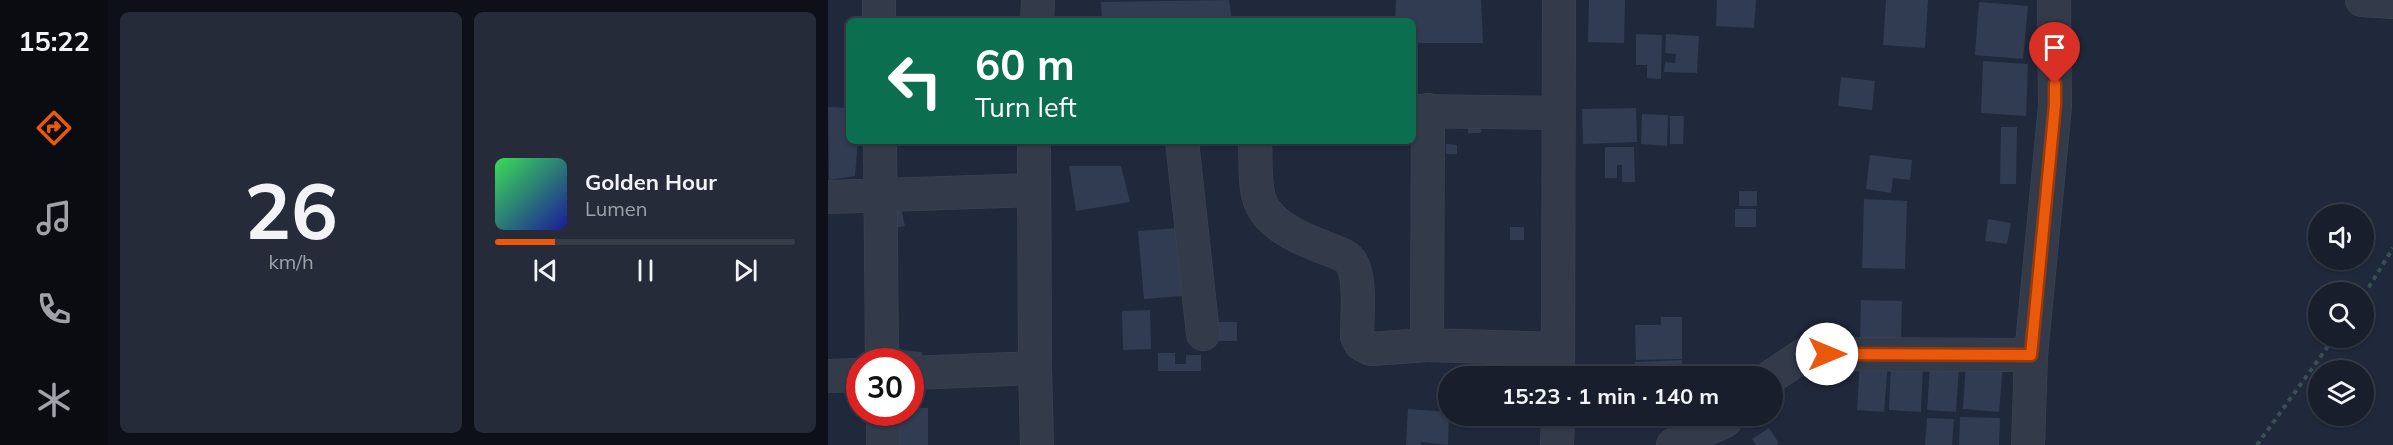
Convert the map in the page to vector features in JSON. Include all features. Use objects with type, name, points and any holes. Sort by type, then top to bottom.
[{"type":"street","points":[[879,0],[879,18]]},
{"type":"street","points":[[1037,18],[1038,0]]},
{"type":"street","points":[[1255,144],[1259,199],[1266,212],[1279,225],[1313,243],[1345,256],[1352,264],[1356,276],[1357,337],[1361,344],[1371,349],[1427,345],[1558,363],[1559,0]]},
{"type":"street","points":[[2028,445],[2031,355],[2055,105],[2054,0]]},
{"type":"street","points":[[2362,0],[2393,2]]},
{"type":"street","points":[[1427,345],[1421,111],[1558,113]]},
{"type":"street","points":[[880,144],[882,348]]},
{"type":"street","points":[[1034,144],[1037,445]]},
{"type":"street","points":[[1182,144],[1203,334]]},
{"type":"street","points":[[828,197],[1033,190]]},
{"type":"street","points":[[1783,369],[1805,354],[2031,355]]},
{"type":"street","points":[[924,372],[1035,368]]},
{"type":"street","points":[[828,376],[846,375]]},
{"type":"street","points":[[883,426],[883,445]]},
{"type":"street","points":[[1557,445],[1558,426]]},
{"type":"street","points":[[1673,445],[1713,426]]},
{"type":"path","points":[[2372,282],[2393,248]]},
{"type":"path","points":[[2257,445],[2327,348]]},
{"type":"building","points":[[1229,0],[1232,18],[1102,18],[1101,2]]},
{"type":"building","points":[[1396,0],[1481,0],[1483,43],[1416,43],[1416,18],[1395,18]]},
{"type":"building","points":[[1589,0],[1625,0],[1624,43],[1588,42]]},
{"type":"building","points":[[1717,0],[1756,0],[1754,28],[1716,26]]},
{"type":"building","points":[[1886,0],[1928,0],[1925,48],[1883,45]]},
{"type":"building","points":[[1979,2],[2028,6],[2023,59],[1975,55]]},
{"type":"building","points":[[1636,34],[1662,35],[1661,79],[1647,78],[1647,65],[1636,65]]},
{"type":"building","points":[[1666,34],[1699,36],[1697,73],[1664,72],[1665,62],[1675,63],[1676,54],[1665,53]]},
{"type":"building","points":[[1983,61],[2028,64],[2026,116],[1981,113]]},
{"type":"building","points":[[1841,77],[1875,81],[1872,110],[1838,106]]},
{"type":"building","points":[[828,107],[846,108],[846,144],[858,144],[855,176],[829,180]]},
{"type":"building","points":[[1636,108],[1637,142],[1583,144],[1582,109]]},
{"type":"building","points":[[1642,114],[1668,115],[1667,146],[1641,144]]},
{"type":"building","points":[[1670,116],[1684,116],[1683,144],[1670,144]]},
{"type":"building","points":[[1468,117],[1482,117],[1481,133],[1468,133]]},
{"type":"building","points":[[2001,127],[2017,127],[2016,184],[2000,184]]},
{"type":"building","points":[[1446,144],[1457,145],[1457,154],[1446,154]]},
{"type":"building","points":[[1605,147],[1634,147],[1635,182],[1622,182],[1622,165],[1617,165],[1617,178],[1605,178]]},
{"type":"building","points":[[1870,155],[1912,160],[1910,180],[1893,178],[1891,193],[1866,189]]},
{"type":"building","points":[[1069,166],[1121,166],[1130,202],[1076,211]]},
{"type":"building","points":[[1739,191],[1757,191],[1757,206],[1739,206]]},
{"type":"building","points":[[1864,199],[1907,201],[1905,269],[1862,268]]},
{"type":"building","points":[[900,204],[905,226],[890,229],[892,207]]},
{"type":"building","points":[[1735,209],[1756,209],[1756,227],[1735,227]]},
{"type":"building","points":[[1988,219],[2011,223],[2007,244],[1985,241]]},
{"type":"building","points":[[1510,227],[1524,227],[1524,240],[1510,240]]},
{"type":"building","points":[[1177,228],[1183,296],[1144,299],[1138,231]]},
{"type":"building","points":[[1861,300],[1902,301],[1901,340],[1860,339]]},
{"type":"building","points":[[1150,310],[1151,349],[1123,350],[1122,311]]},
{"type":"building","points":[[1661,317],[1682,317],[1682,359],[1636,360],[1635,325],[1661,325]]},
{"type":"building","points":[[1215,322],[1237,322],[1237,341],[1215,341]]},
{"type":"building","points":[[1158,353],[1175,353],[1175,364],[1186,364],[1186,355],[1201,355],[1201,371],[1158,371]]},
{"type":"building","points":[[1682,360],[1682,366],[1635,366],[1635,362]]},
{"type":"building","points":[[1860,360],[1888,362],[1884,412],[1857,410]]},
{"type":"building","points":[[1891,362],[1923,364],[1921,412],[1889,410]]},
{"type":"building","points":[[1966,363],[2003,366],[1999,412],[1963,409]]},
{"type":"building","points":[[1930,366],[1959,368],[1956,412],[1927,410]]},
{"type":"building","points":[[924,408],[928,408],[928,445],[890,445],[890,426],[924,426]]},
{"type":"building","points":[[1408,409],[1438,411],[1438,426],[1449,426],[1448,445],[1421,442],[1421,445],[1406,445]]},
{"type":"building","points":[[1960,417],[2000,418],[1999,445],[1959,445]]},
{"type":"building","points":[[1927,418],[1954,419],[1952,445],[1925,445]]},
{"type":"building","points":[[1769,428],[1779,443],[1756,445],[1752,439]]},
{"type":"route","points":[[1827,354],[2031,355],[2055,105],[2055,84]]}]
